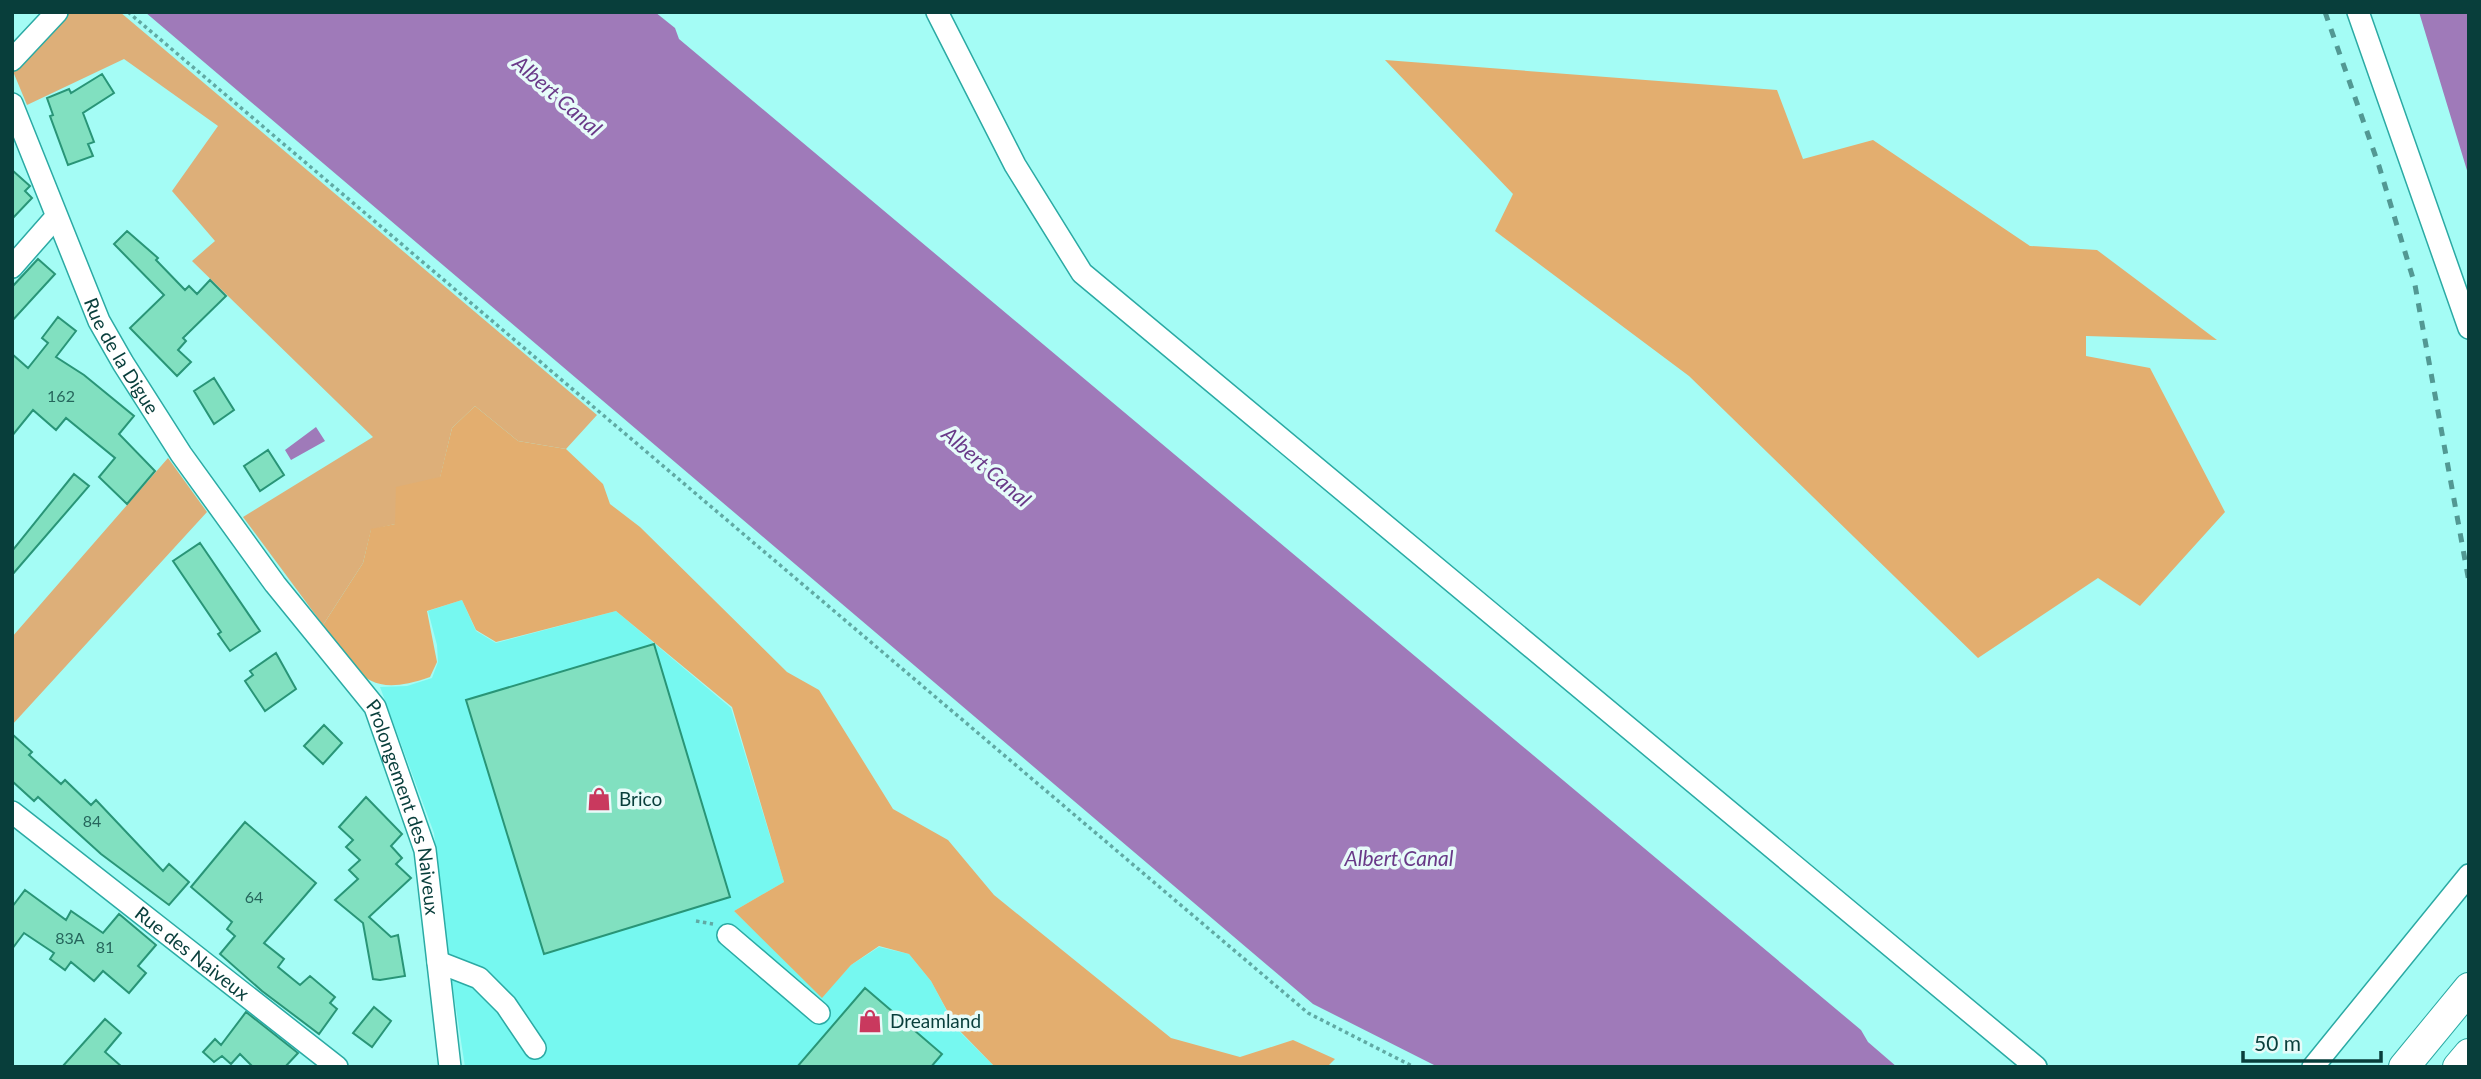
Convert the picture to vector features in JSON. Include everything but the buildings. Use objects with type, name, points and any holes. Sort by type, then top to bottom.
[{"type":"highway","points":[[2404,1067],[2469,988]]},
{"type":"highway","points":[[2458,1067],[2469,1054]]},
{"type":"street","points":[[12,60],[57,12]]},
{"type":"street","points":[[937,12],[1014,165],[1082,273],[2036,1067]]},
{"type":"street","points":[[2358,12],[2469,328]]},
{"type":"street","name":"Rue de la Digue","points":[[12,104],[99,321],[181,454],[275,584]]},
{"type":"street","points":[[12,268],[56,217]]},
{"type":"street","name":"Prolongement des Naiveux","points":[[275,584],[374,707],[425,850],[450,1067]]},
{"type":"street","name":"Rue des Naiveux","points":[[12,812],[337,1067]]},
{"type":"street","points":[[2313,1067],[2469,875]]},
{"type":"street","points":[[725,932],[820,1013]]},
{"type":"street","points":[[438,962],[479,978],[506,1005],[535,1048]]},
{"type":"path","points":[[128,12],[1308,1013],[1414,1067]]},
{"type":"path","points":[[696,921],[715,924],[725,932]]},
{"type":"shaded area","points":[[69,12],[120,12],[597,415],[566,449],[518,441],[475,406],[452,428],[440,478],[395,524],[371,530],[363,563],[323,625],[243,517],[373,437],[192,261],[215,241],[172,191],[218,126],[124,59],[27,105],[12,69]]},
{"type":"shaded area","points":[[1385,60],[1777,90],[1803,159],[1873,140],[2030,246],[2097,250],[2217,340],[2086,336],[2086,356],[2150,368],[2225,512],[2140,606],[2098,578],[1978,658],[1689,376],[1495,231],[1513,194]]},
{"type":"shaded area","points":[[475,406],[518,441],[566,449],[603,484],[610,504],[640,527],[787,672],[819,690],[893,809],[948,840],[994,895],[1171,1038],[1240,1057],[1293,1040],[1335,1059],[1327,1067],[995,1067],[956,1027],[931,981],[909,954],[879,946],[851,965],[822,998],[734,911],[784,882],[732,707],[616,611],[496,642],[476,630],[462,600],[427,611],[437,662],[430,677],[391,685],[377,683],[365,677],[345,656],[323,625],[363,563],[371,529],[395,524],[396,487],[440,477],[452,428]]},
{"type":"shaded area","points":[[168,458],[207,512],[12,725],[12,637]]},
{"type":"shaded area","points":[[462,600],[476,631],[496,643],[616,611],[731,708],[784,882],[734,911],[822,997],[851,965],[879,947],[909,954],[931,981],[956,1028],[995,1067],[465,1067],[446,943],[434,833],[380,687],[407,686],[432,678],[438,662],[437,645],[428,611]]},
{"type":"water","name":"Albert Canal","points":[[145,12],[655,12],[675,28],[679,39],[1861,1030],[1868,1042],[1897,1067],[1438,1067],[1313,1004]]},
{"type":"water","points":[[2419,12],[2469,12],[2469,177]]},
{"type":"water","points":[[316,427],[325,441],[291,460],[285,450]]},
{"type":"railway","points":[[2325,12],[2379,166],[2415,285],[2469,582]]},
{"type":"place","name":"Brico","points":[[599,799]]},
{"type":"place","name":"Dreamland","points":[[870,1021]]}]
